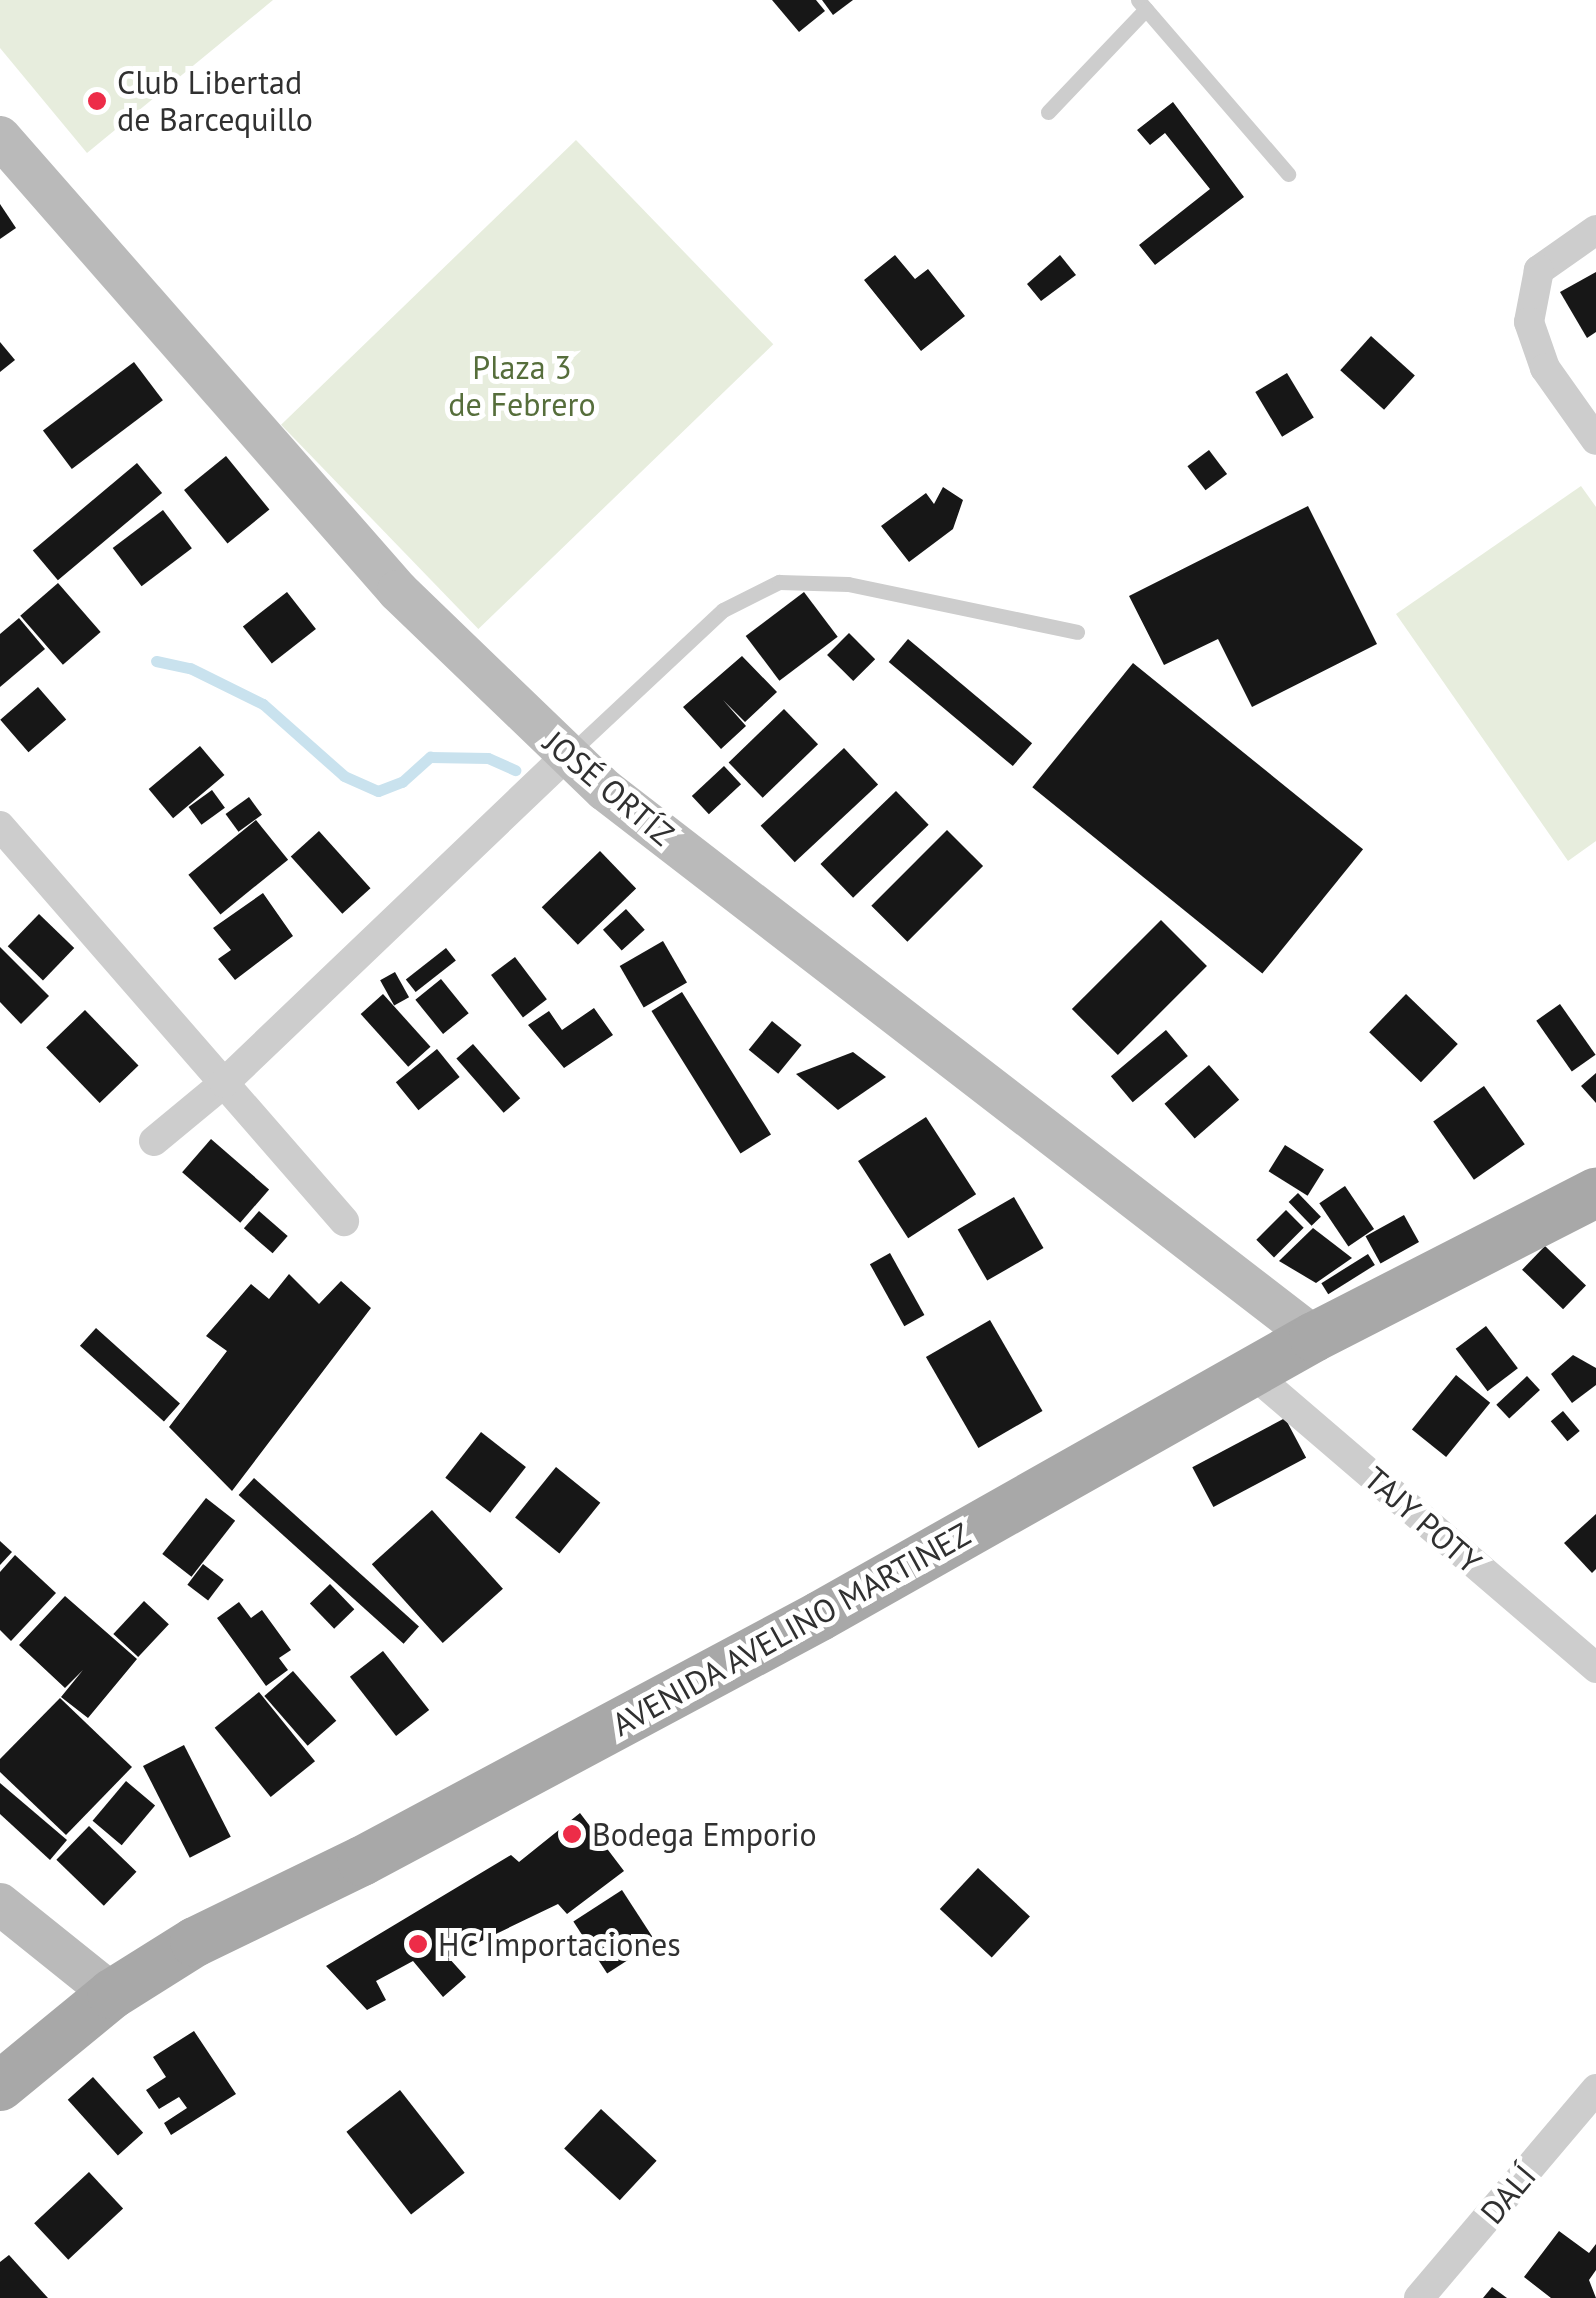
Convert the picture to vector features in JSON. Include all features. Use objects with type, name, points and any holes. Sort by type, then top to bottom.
[{"type":"main road","name":"AVENIDA AVELINO MARTINEZ","points":[[0,2086],[112,1994],[196,1942],[362,1862],[820,1616],[1314,1337],[1596,1194]]},
{"type":"street","name":"JOSÉ ORTÍZ","points":[[0,137],[398,591],[567,756],[1314,1337]]},
{"type":"street","points":[[1596,230],[1539,270],[1529,322],[1546,368],[1596,440]]},
{"type":"street","points":[[154,1141],[224,1083],[567,756]]},
{"type":"street","points":[[0,826],[344,1221]]},
{"type":"street","name":"TAJY POTY","points":[[1250,1372],[1596,1668]]},
{"type":"street","points":[[0,1904],[112,1994]]},
{"type":"street","name":"DALÍ","points":[[1420,2298],[1596,2089]]},
{"type":"lane","points":[[1048,112],[1142,5],[1288,174]]},
{"type":"lane","points":[[567,756],[723,610],[779,582],[848,584],[1077,632]]},
{"type":"green space","name":"Club Libertad de Barcequillo","points":[[0,0],[273,0],[87,153],[0,48]]},
{"type":"green space","name":"Plaza 3 de Febrero","points":[[576,140],[773,344],[478,629],[281,425]]},
{"type":"green space","points":[[1581,486],[1596,507],[1596,841],[1568,861],[1396,614]]},
{"type":"building","points":[[772,0],[816,0],[825,11],[799,32]]},
{"type":"building","points":[[822,0],[853,0],[833,15]]},
{"type":"building","points":[[1173,102],[1244,197],[1155,265],[1139,245],[1210,189],[1165,133],[1150,145],[1137,130]]},
{"type":"building","points":[[0,204],[16,228],[0,239]]},
{"type":"building","points":[[895,255],[915,279],[928,269],[965,316],[921,351],[864,280]]},
{"type":"building","points":[[1060,255],[1076,275],[1041,301],[1027,284]]},
{"type":"building","points":[[1596,272],[1596,332],[1587,338],[1560,292]]},
{"type":"building","points":[[1371,336],[1415,375],[1384,410],[1340,370]]},
{"type":"building","points":[[0,342],[15,360],[0,372]]},
{"type":"building","points":[[134,362],[163,400],[72,469],[43,431]]},
{"type":"building","points":[[1287,373],[1314,418],[1282,437],[1255,392]]},
{"type":"building","points":[[1209,450],[1227,474],[1205,490],[1187,466]]},
{"type":"building","points":[[226,456],[269,510],[227,544],[184,490]]},
{"type":"building","points":[[137,463],[162,493],[58,580],[33,550]]},
{"type":"building","points":[[943,487],[963,500],[953,529],[909,562],[881,526],[926,493],[934,504]]},
{"type":"building","points":[[1308,506],[1377,644],[1252,707],[1218,639],[1164,665],[1129,596]]},
{"type":"building","points":[[163,510],[192,548],[142,586],[113,548]]},
{"type":"building","points":[[58,583],[101,632],[63,665],[20,616]]},
{"type":"building","points":[[287,592],[316,629],[272,664],[243,626]]},
{"type":"building","points":[[804,592],[838,637],[779,681],[746,636]]},
{"type":"building","points":[[19,618],[45,649],[0,687],[0,634]]},
{"type":"building","points":[[849,633],[875,659],[853,681],[827,655]]},
{"type":"building","points":[[908,639],[1032,743],[1013,766],[889,662]]},
{"type":"building","points":[[742,656],[777,692],[745,722],[723,700],[746,726],[721,749],[683,707]]},
{"type":"building","points":[[1133,663],[1363,849],[1262,974],[1032,787]]},
{"type":"building","points":[[38,687],[66,719],[28,752],[0,720]]},
{"type":"building","points":[[784,709],[818,744],[763,798],[729,762]]},
{"type":"building","points":[[200,746],[224,775],[173,818],[149,789]]},
{"type":"building","points":[[844,748],[878,785],[795,862],[761,826]]},
{"type":"building","points":[[724,766],[741,784],[709,814],[692,796]]},
{"type":"building","points":[[212,790],[225,808],[201,825],[189,807]]},
{"type":"building","points":[[896,791],[929,825],[853,898],[820,864]]},
{"type":"building","points":[[249,797],[262,815],[238,832],[226,814]]},
{"type":"building","points":[[256,820],[288,860],[220,914],[188,875]]},
{"type":"building","points":[[947,830],[983,866],[907,942],[871,906]]},
{"type":"building","points":[[319,831],[371,888],[342,914],[291,856]]},
{"type":"building","points":[[600,851],[636,888],[578,945],[542,907]]},
{"type":"building","points":[[263,893],[293,936],[235,980],[218,959],[231,950],[213,928]]},
{"type":"building","points":[[626,909],[645,930],[622,951],[603,930]]},
{"type":"building","points":[[39,914],[74,948],[43,980],[8,946]]},
{"type":"building","points":[[1161,920],[1207,966],[1118,1055],[1072,1009]]},
{"type":"building","points":[[663,941],[687,983],[644,1008],[620,966]]},
{"type":"building","points":[[0,947],[49,996],[21,1024],[0,1002]]},
{"type":"building","points":[[446,948],[456,961],[416,992],[406,979]]},
{"type":"building","points":[[515,957],[547,999],[523,1017],[491,975]]},
{"type":"building","points":[[395,972],[409,997],[394,1006],[380,980]]},
{"type":"building","points":[[441,979],[469,1013],[443,1034],[415,1000]]},
{"type":"building","points":[[682,992],[771,1134],[740,1154],[651,1011]]},
{"type":"building","points":[[383,994],[431,1047],[408,1067],[361,1014]]},
{"type":"building","points":[[1406,994],[1458,1044],[1421,1082],[1369,1032]]},
{"type":"building","points":[[1560,1004],[1596,1055],[1572,1071],[1536,1021]]},
{"type":"building","points":[[594,1008],[613,1035],[564,1068],[528,1025],[549,1011],[562,1030]]},
{"type":"building","points":[[85,1010],[138,1065],[100,1103],[46,1048]]},
{"type":"building","points":[[772,1021],[802,1045],[778,1074],[749,1050]]},
{"type":"building","points":[[1166,1030],[1188,1056],[1133,1102],[1111,1076]]},
{"type":"building","points":[[473,1044],[520,1098],[504,1113],[456,1058]]},
{"type":"building","points":[[437,1049],[460,1077],[418,1110],[396,1082]]},
{"type":"building","points":[[853,1052],[886,1077],[838,1110],[796,1074]]},
{"type":"building","points":[[1209,1065],[1239,1100],[1195,1138],[1164,1104]]},
{"type":"building","points":[[1596,1073],[1596,1103],[1581,1086]]},
{"type":"building","points":[[1484,1086],[1525,1144],[1474,1180],[1433,1122]]},
{"type":"building","points":[[926,1117],[976,1194],[908,1238],[858,1161]]},
{"type":"building","points":[[211,1139],[269,1190],[240,1223],[182,1172]]},
{"type":"building","points":[[1285,1145],[1324,1169],[1308,1196],[1269,1171]]},
{"type":"building","points":[[1345,1186],[1374,1229],[1348,1246],[1319,1203]]},
{"type":"building","points":[[1298,1193],[1321,1217],[1312,1226],[1289,1202]]},
{"type":"building","points":[[1014,1197],[1044,1248],[987,1281],[958,1230]]},
{"type":"building","points":[[1286,1210],[1304,1228],[1274,1257],[1256,1240]]},
{"type":"building","points":[[259,1211],[288,1236],[273,1253],[244,1228]]},
{"type":"building","points":[[1404,1215],[1419,1242],[1381,1263],[1366,1236]]},
{"type":"building","points":[[1313,1228],[1352,1258],[1316,1283],[1279,1261]]},
{"type":"building","points":[[1545,1246],[1586,1286],[1563,1309],[1522,1270]]},
{"type":"building","points":[[890,1253],[924,1315],[904,1326],[870,1264]]},
{"type":"building","points":[[1368,1254],[1375,1265],[1328,1294],[1321,1283]]},
{"type":"building","points":[[289,1274],[319,1304],[341,1281],[371,1308],[232,1491],[169,1427],[227,1351],[206,1336],[251,1284],[269,1299]]},
{"type":"building","points":[[990,1320],[1042,1411],[978,1448],[926,1357]]},
{"type":"building","points":[[1486,1326],[1518,1368],[1488,1391],[1456,1349]]},
{"type":"building","points":[[96,1328],[180,1404],[164,1421],[80,1346]]},
{"type":"building","points":[[1573,1355],[1596,1368],[1596,1385],[1572,1403],[1551,1374]]},
{"type":"building","points":[[1456,1375],[1490,1403],[1446,1457],[1412,1429]]},
{"type":"building","points":[[1527,1376],[1540,1390],[1509,1419],[1496,1405]]},
{"type":"building","points":[[1563,1411],[1580,1431],[1567,1441],[1551,1421]]},
{"type":"building","points":[[1285,1418],[1306,1458],[1213,1507],[1192,1467]]},
{"type":"building","points":[[481,1432],[526,1467],[490,1513],[445,1478]]},
{"type":"building","points":[[556,1467],[600,1503],[559,1553],[515,1518]]},
{"type":"building","points":[[254,1478],[419,1627],[404,1644],[239,1495]]},
{"type":"building","points":[[206,1498],[235,1521],[191,1577],[162,1554]]},
{"type":"building","points":[[432,1510],[503,1589],[443,1643],[372,1564]]},
{"type":"building","points":[[1596,1514],[1596,1569],[1592,1573],[1564,1543]]},
{"type":"building","points":[[0,1541],[12,1552],[0,1565]]},
{"type":"building","points":[[15,1555],[56,1593],[11,1641],[0,1630],[0,1572]]},
{"type":"building","points":[[203,1564],[224,1580],[208,1600],[187,1585]]},
{"type":"building","points":[[330,1584],[354,1609],[334,1629],[310,1603]]},
{"type":"building","points":[[65,1596],[137,1659],[88,1718],[61,1697],[83,1670],[65,1688],[19,1645]]},
{"type":"building","points":[[144,1601],[169,1624],[138,1657],[113,1634]]},
{"type":"building","points":[[239,1602],[251,1618],[262,1610],[291,1650],[279,1658],[288,1670],[266,1686],[217,1618]]},
{"type":"building","points":[[383,1651],[429,1710],[396,1736],[350,1677]]},
{"type":"building","points":[[293,1671],[336,1721],[308,1746],[264,1696]]},
{"type":"building","points":[[259,1692],[315,1761],[271,1797],[215,1728]]},
{"type":"building","points":[[60,1698],[132,1767],[66,1835],[0,1772],[0,1759]]},
{"type":"building","points":[[184,1745],[231,1837],[190,1858],[143,1766]]},
{"type":"building","points":[[126,1781],[155,1805],[122,1845],[93,1821]]},
{"type":"building","points":[[0,1783],[67,1840],[50,1860],[0,1814]]},
{"type":"building","points":[[580,1813],[624,1871],[567,1914],[558,1904],[448,1957],[466,1977],[443,1997],[413,1961],[376,1981],[386,2000],[367,2010],[326,1966],[511,1855],[519,1862]]},
{"type":"building","points":[[89,1826],[136,1872],[104,1906],[56,1860]]},
{"type":"building","points":[[978,1868],[1030,1916],[992,1957],[940,1909]]},
{"type":"building","points":[[622,1890],[656,1942],[607,1974],[573,1922]]},
{"type":"building","points":[[194,2031],[236,2094],[171,2135],[164,2123],[187,2108],[179,2097],[159,2109],[146,2090],[166,2077],[153,2057]]},
{"type":"building","points":[[93,2077],[143,2133],[118,2155],[68,2100]]},
{"type":"building","points":[[400,2090],[465,2173],[411,2215],[346,2132]]},
{"type":"building","points":[[601,2109],[657,2161],[620,2200],[564,2148]]},
{"type":"building","points":[[89,2172],[123,2209],[68,2260],[34,2223]]},
{"type":"building","points":[[1559,2231],[1589,2253],[1596,2244],[1596,2270],[1589,2280],[1596,2298],[1551,2298],[1524,2277]]},
{"type":"building","points":[[9,2255],[48,2298],[0,2298],[0,2262]]},
{"type":"building","points":[[1492,2287],[1507,2298],[1483,2298]]},
{"type":"waterway","points":[[156,661],[190,668],[263,704],[344,776],[378,791],[402,782],[430,757],[488,758],[515,770]]},
{"type":"place","name":"Club Libertad de Barcequillo","points":[[97,101]]},
{"type":"place","name":"Bodega Emporio","points":[[572,1834]]},
{"type":"place","name":"HC Importaciones","points":[[418,1944]]}]
